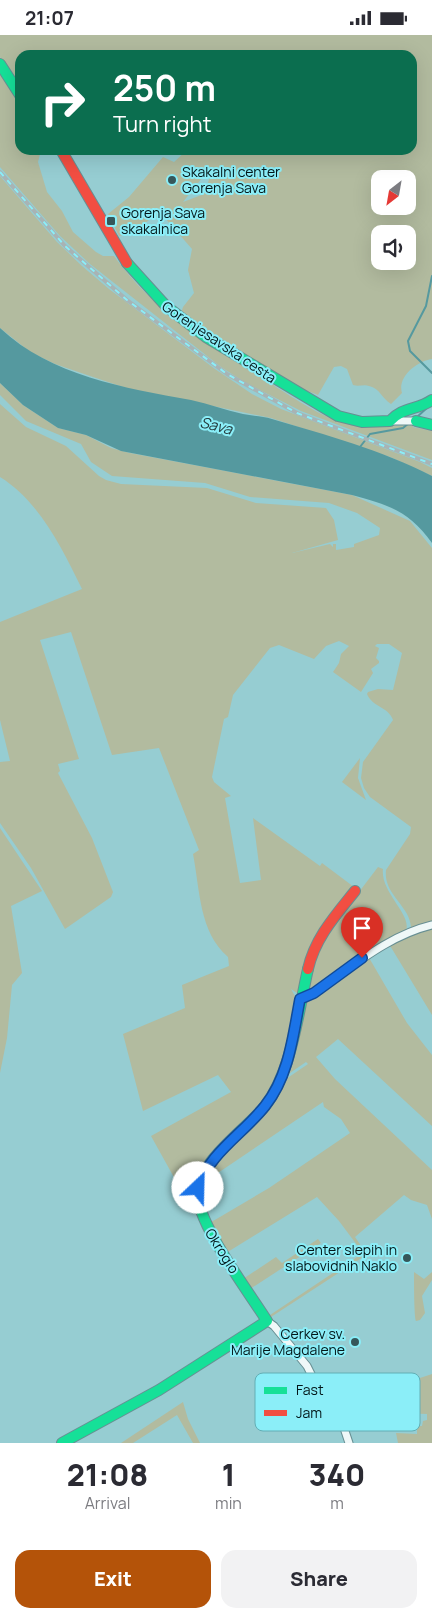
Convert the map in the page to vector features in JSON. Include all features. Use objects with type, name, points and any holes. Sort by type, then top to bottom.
[{"type":"street","points":[[0,64],[15,87]]},
{"type":"street","name":"Gorenjesavska cesta","points":[[64,155],[123,259],[154,296],[168,309],[240,358],[326,411],[355,422],[390,421]]},
{"type":"street","points":[[390,421],[402,409],[423,405],[432,400]]},
{"type":"street","points":[[390,421],[413,421],[432,425]]},
{"type":"street","name":"Okroglo","points":[[310,1373],[307,1366],[274,1326],[267,1321],[205,1223],[200,1209],[198,1188],[209,1163],[265,1105],[283,1076],[307,967],[315,947],[335,915],[354,891]]},
{"type":"street","points":[[300,999],[309,996],[362,958],[409,931],[432,925]]},
{"type":"street","points":[[62,1443],[159,1390],[267,1321]]},
{"type":"street","name":"Okroglo","points":[[345,1431],[349,1443]]},
{"type":"green space","points":[[0,35],[432,35],[432,359],[415,366],[405,376],[402,381],[402,393],[391,404],[373,387],[353,385],[347,369],[341,366],[334,367],[318,395],[300,388],[247,359],[181,313],[183,307],[194,293],[188,270],[192,249],[164,217],[151,218],[136,232],[119,236],[108,214],[129,197],[163,157],[174,162],[182,155],[417,155],[417,50],[15,50],[15,77],[0,57]],"holes":[[[206,173],[210,177],[204,194],[183,202]]]},
{"type":"green space","points":[[0,74],[15,98],[15,155],[40,155],[38,162],[47,192],[62,211],[73,232],[96,252],[103,256],[114,256],[131,277],[166,312],[206,342],[314,410],[333,419],[350,424],[368,426],[413,425],[413,427],[432,431],[432,460],[301,411],[246,383],[221,367],[90,264],[60,236],[0,167]]},
{"type":"green space","points":[[0,176],[57,242],[82,266],[109,289],[215,369],[252,394],[281,409],[420,462],[432,468],[432,476],[390,457],[271,418],[126,388],[55,364],[30,352],[0,328]]},
{"type":"green space","points":[[0,383],[23,405],[58,428],[86,435],[111,448],[130,453],[352,495],[410,521],[432,548],[432,923],[414,929],[411,927],[410,920],[388,886],[386,878],[386,870],[410,834],[411,827],[370,797],[364,788],[361,778],[363,762],[393,720],[388,712],[373,702],[367,694],[378,689],[393,690],[402,653],[389,644],[377,644],[375,646],[379,648],[376,658],[379,663],[371,669],[373,673],[361,692],[333,672],[339,663],[341,654],[349,646],[339,641],[326,646],[314,659],[279,645],[270,648],[233,695],[228,717],[224,719],[212,777],[214,782],[231,796],[225,798],[240,883],[261,880],[253,818],[320,866],[322,863],[354,887],[335,911],[299,990],[297,993],[291,989],[296,998],[279,1077],[257,1109],[206,1163],[195,1184],[180,1184],[176,1181],[151,1136],[231,1092],[218,1075],[143,1111],[123,1034],[185,1008],[182,985],[229,966],[228,957],[218,947],[206,923],[202,910],[193,854],[199,850],[159,748],[112,755],[71,632],[40,640],[79,759],[58,764],[60,771],[58,773],[92,838],[113,892],[111,897],[65,929],[31,868],[0,823],[0,762],[10,761],[0,720],[0,622],[82,589],[58,542],[38,512],[14,487],[0,477],[0,404],[26,427],[66,446],[106,480],[121,484],[207,488],[256,503],[326,508],[334,520],[338,540],[292,553],[330,544],[333,547],[333,544],[336,544],[336,550],[354,547],[354,544],[379,535],[380,528],[357,513],[329,503],[250,497],[205,483],[112,476],[91,462],[81,444],[26,421],[0,395]]},
{"type":"green space","points":[[360,758],[358,778],[366,800],[342,782]]},
{"type":"green space","points":[[0,828],[42,891],[11,906],[22,973],[12,985],[7,1038],[0,1073]]},
{"type":"green space","points":[[378,867],[383,869],[383,878],[386,886],[405,917],[406,930],[308,994],[304,991],[309,970],[321,942]]},
{"type":"green space","points":[[432,927],[432,1015],[389,944]]},
{"type":"green space","points":[[368,956],[407,1023],[432,1055],[432,1126],[338,1039],[316,1057],[335,1079],[432,1170],[432,1219],[427,1205],[411,1200],[404,1195],[355,1237],[366,1253],[363,1257],[271,1317],[270,1315],[363,1253],[339,1221],[317,1197],[226,1253],[208,1224],[269,1188],[350,1133],[341,1119],[324,1107],[323,1102],[203,1183],[208,1171],[286,1079],[308,1064],[306,1062],[287,1075],[302,1003]]},
{"type":"green space","points":[[318,1239],[321,1243],[250,1289],[243,1279],[276,1257],[282,1263]]},
{"type":"green space","points":[[414,1272],[424,1279],[432,1272],[432,1280],[422,1296],[425,1313],[420,1320],[416,1321],[414,1305]]},
{"type":"green space","points":[[432,1374],[432,1443],[398,1443],[396,1433],[417,1434],[423,1421],[427,1420],[427,1414],[420,1414],[420,1378]]},
{"type":"green space","points":[[183,1402],[188,1419],[200,1443],[193,1443],[177,1415],[133,1443],[121,1443]]},
{"type":"water","name":"Sava","points":[[0,328],[42,358],[65,369],[115,385],[272,419],[394,458],[432,476],[432,543],[415,523],[406,516],[377,502],[352,495],[121,451],[86,435],[58,428],[23,405],[0,383]]},
{"type":"waterway","points":[[432,276],[426,306],[408,341],[410,351],[432,373]]},
{"type":"waterway","points":[[417,417],[428,407]]},
{"type":"waterway","points":[[360,447],[370,434],[403,428],[409,423]]},
{"type":"railway","points":[[0,172],[65,246],[127,300],[227,374],[297,413],[432,464]]},
{"type":"traffic: fast","points":[[0,64],[15,87]]},
{"type":"traffic: fast","points":[[127,263],[166,306],[206,337],[338,416],[362,422],[390,421],[400,413],[432,400]]},
{"type":"traffic: fast","points":[[416,421],[432,425]]},
{"type":"traffic: fast","points":[[62,1443],[159,1390],[267,1321],[227,1261],[208,1227],[198,1199],[199,1186],[204,1173],[212,1161],[265,1106],[274,1092],[282,1076],[293,1041],[308,969]]},
{"type":"traffic: jam","points":[[64,155],[127,263]]},
{"type":"traffic: jam","points":[[308,969],[315,947],[321,937],[333,918],[355,891]]},
{"type":"place","name":"Skakalni center Gorenja Sava","points":[[172,180]]},
{"type":"place","name":"Gorenja Sava skakalnica","points":[[111,221]]},
{"type":"place","name":"Center slepih in slabovidnih Naklo","points":[[407,1258]]},
{"type":"place","name":"Cerkev sv. Marije Magdalene","points":[[355,1342]]},
{"type":"route","points":[[198,1188],[209,1163],[248,1125],[265,1105],[283,1076],[300,999],[314,993],[362,958]]}]
